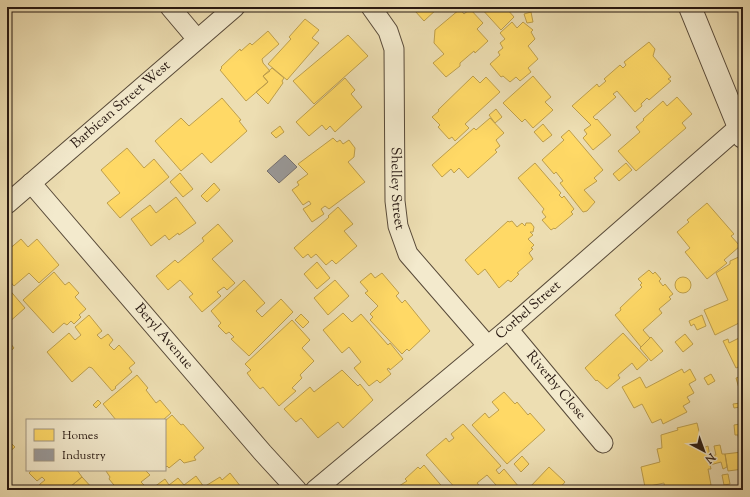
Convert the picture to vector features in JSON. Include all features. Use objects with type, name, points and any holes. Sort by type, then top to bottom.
[{"type":"street","points":[[170,7],[197,39]]},
{"type":"street","name":"Barbican Street West","points":[[7,204],[235,7]]},
{"type":"street","name":"Shelley Street","points":[[371,7],[388,31],[394,49],[395,201],[398,226],[408,254],[487,345]]},
{"type":"street","points":[[690,7],[741,132]]},
{"type":"street","name":"Corbel Street","points":[[314,490],[508,329],[741,132]]},
{"type":"street","name":"Beryl Avenue","points":[[31,183],[263,453],[297,490]]},
{"type":"street","name":"Riverby Close","points":[[508,329],[603,443]]},
{"type":"building: Homes","points":[[419,7],[438,8],[424,21],[415,11]]},
{"type":"building: Homes","points":[[480,7],[509,7],[507,9],[514,17],[501,30]]},
{"type":"building: Homes","points":[[460,9],[464,14],[470,9],[483,23],[477,29],[488,41],[475,53],[474,51],[460,63],[460,66],[446,77],[433,63],[444,54],[434,43],[435,30]]},
{"type":"building: Homes","points":[[531,12],[533,22],[527,23],[524,14]]},
{"type":"building: Homes","points":[[305,19],[319,30],[312,38],[319,43],[287,80],[268,64],[291,39],[289,37]]},
{"type":"building: Homes","points":[[512,22],[517,28],[523,22],[533,30],[531,32],[535,39],[528,46],[538,59],[528,68],[531,72],[520,81],[516,77],[510,82],[503,76],[501,77],[490,64],[500,55],[498,52],[503,48],[500,43],[505,39],[500,33]]},
{"type":"building: Homes","points":[[268,31],[279,44],[262,59],[263,63],[270,71],[263,76],[268,82],[246,101],[220,70],[222,68],[221,67],[240,49],[241,51],[250,43],[252,45]]},
{"type":"building: Homes","points":[[348,35],[368,56],[314,104],[293,81]]},
{"type":"building: Homes","points":[[649,42],[655,49],[653,56],[671,77],[668,79],[671,81],[649,100],[647,98],[641,104],[642,106],[635,112],[617,91],[613,94],[616,97],[593,117],[596,120],[597,119],[611,135],[593,150],[583,138],[587,134],[584,130],[591,125],[572,106],[597,84],[599,87],[606,81],[604,79],[620,65],[623,68],[626,65],[624,62]]},
{"type":"building: Homes","points":[[272,68],[284,78],[282,81],[283,83],[268,104],[256,92],[268,82],[263,76]]},
{"type":"building: Homes","points":[[473,76],[480,83],[486,77],[500,92],[465,124],[469,128],[455,141],[452,137],[449,139],[438,127],[440,125],[432,117]]},
{"type":"building: Homes","points":[[533,76],[551,97],[545,102],[553,110],[533,128],[525,119],[522,122],[503,103]]},
{"type":"building: Homes","points":[[345,78],[355,90],[351,94],[362,107],[335,132],[330,126],[326,130],[322,125],[309,136],[296,122]]},
{"type":"building: Homes","points":[[677,97],[692,114],[682,123],[686,128],[636,171],[618,151],[640,132],[636,127],[644,120],[643,119],[663,101],[667,106]]},
{"type":"building: Homes","points":[[222,98],[241,120],[239,121],[247,131],[211,163],[202,153],[181,171],[155,141],[181,118],[189,126]]},
{"type":"building: Homes","points":[[496,109],[502,117],[495,123],[489,115]]},
{"type":"building: Homes","points":[[490,118],[504,133],[496,140],[500,146],[495,150],[497,152],[468,178],[459,168],[454,173],[451,169],[442,177],[432,165],[474,128],[476,130]]},
{"type":"building: Homes","points":[[543,124],[552,135],[543,142],[534,132]]},
{"type":"building: Homes","points":[[280,126],[284,132],[276,138],[271,133]]},
{"type":"building: Homes","points":[[569,130],[603,170],[594,178],[597,181],[584,190],[595,202],[587,211],[583,212],[560,183],[563,181],[556,172],[554,174],[542,160],[564,140],[561,137]]},
{"type":"building: Homes","points":[[333,138],[337,142],[340,140],[343,144],[349,140],[355,148],[354,157],[348,162],[365,182],[329,209],[325,206],[321,209],[324,214],[312,222],[303,209],[311,204],[309,201],[303,205],[292,190],[299,185],[297,182],[308,174],[298,164]]},
{"type":"building: Homes","points":[[127,148],[144,168],[154,159],[169,177],[120,218],[107,203],[120,193],[101,170]]},
{"type":"building: Homes","points":[[535,163],[561,193],[559,195],[562,198],[564,196],[574,209],[571,212],[573,214],[555,229],[554,228],[551,230],[542,220],[546,217],[542,212],[544,209],[518,178]]},
{"type":"building: Homes","points":[[626,163],[632,170],[619,181],[613,174]]},
{"type":"building: Homes","points":[[180,173],[193,189],[183,197],[170,182]]},
{"type":"building: Homes","points":[[214,183],[220,190],[207,202],[201,196]]},
{"type":"building: Homes","points":[[176,197],[196,223],[169,240],[165,235],[151,246],[131,219],[150,205],[156,213]]},
{"type":"building: Homes","points":[[707,203],[734,234],[731,236],[740,246],[724,260],[727,263],[707,279],[685,252],[690,248],[677,232],[689,222],[687,220]]},
{"type":"building: Homes","points":[[338,207],[353,224],[344,231],[357,246],[336,264],[332,260],[326,265],[316,254],[311,258],[308,254],[303,258],[294,248]]},
{"type":"building: Homes","points":[[508,221],[512,221],[517,227],[522,223],[525,226],[526,223],[531,223],[534,227],[533,232],[530,232],[533,235],[528,239],[534,245],[531,248],[533,249],[529,253],[533,259],[517,273],[519,274],[511,282],[508,280],[499,288],[485,269],[478,275],[465,260]]},
{"type":"building: Homes","points":[[218,224],[233,241],[212,259],[235,283],[227,290],[224,287],[217,292],[221,296],[202,312],[189,297],[193,294],[180,280],[168,290],[156,276],[175,260],[178,263],[204,241],[202,238]]},
{"type":"building: Homes","points":[[21,239],[28,247],[37,239],[59,265],[39,283],[29,273],[14,286],[7,278],[7,251]]},
{"type":"building: Homes","points":[[743,255],[743,321],[715,335],[704,310],[728,300],[716,273],[730,264],[730,261]]},
{"type":"building: Homes","points":[[317,262],[330,278],[317,289],[304,274]]},
{"type":"building: Homes","points":[[649,270],[653,274],[655,272],[661,279],[659,281],[663,286],[665,284],[673,294],[669,297],[671,299],[659,309],[662,313],[643,330],[650,338],[641,347],[615,315],[621,310],[620,308],[642,287],[640,285],[642,283],[638,279]]},
{"type":"building: Homes","points":[[54,272],[65,285],[69,282],[79,293],[75,297],[86,309],[79,315],[81,317],[74,324],[71,321],[67,325],[64,323],[53,333],[23,300]]},
{"type":"building: Homes","points":[[371,273],[375,278],[382,273],[399,293],[396,296],[402,303],[405,300],[430,331],[409,351],[407,349],[402,354],[370,320],[373,317],[370,314],[378,306],[365,293],[368,291],[360,282]]},
{"type":"building: Homes","points":[[683,277],[690,282],[691,285],[686,292],[683,293],[676,288],[675,285],[680,278]]},
{"type":"building: Homes","points":[[244,280],[265,303],[256,311],[262,317],[281,299],[293,312],[249,356],[231,339],[234,337],[229,332],[226,334],[218,326],[221,323],[211,311]]},
{"type":"building: Homes","points":[[335,280],[349,296],[328,315],[314,298]]},
{"type":"building: Homes","points":[[7,287],[25,308],[7,324]]},
{"type":"building: Homes","points":[[343,313],[352,322],[361,314],[388,345],[390,343],[403,359],[390,370],[389,368],[387,369],[391,374],[380,383],[377,380],[369,386],[354,368],[361,362],[349,347],[342,353],[323,330]]},
{"type":"building: Homes","points":[[301,314],[309,322],[303,328],[295,320]]},
{"type":"building: Homes","points":[[89,315],[102,331],[97,335],[101,339],[108,334],[113,340],[109,345],[114,350],[119,345],[135,363],[129,368],[132,372],[112,391],[92,368],[89,367],[72,382],[47,352],[69,333],[75,340],[81,335],[75,327]]},
{"type":"building: Homes","points":[[702,315],[706,326],[697,330],[694,324],[691,326],[689,321]]},
{"type":"building: Homes","points":[[292,320],[310,340],[302,348],[314,361],[300,375],[302,378],[292,388],[296,391],[279,406],[263,387],[260,389],[253,381],[247,373],[251,370],[245,364]]},
{"type":"building: Homes","points":[[623,333],[648,360],[637,370],[632,363],[618,375],[620,378],[607,389],[597,380],[596,381],[585,368]]},
{"type":"building: Homes","points":[[685,334],[693,344],[683,352],[675,342]]},
{"type":"building: Homes","points":[[743,336],[743,365],[736,368],[723,341],[728,339],[729,343]]},
{"type":"building: Homes","points":[[651,337],[663,351],[651,361],[640,348]]},
{"type":"building: Homes","points":[[7,339],[14,348],[7,354]]},
{"type":"building: Homes","points":[[682,369],[684,373],[690,369],[696,380],[689,384],[694,393],[687,397],[690,402],[683,406],[687,412],[663,424],[661,419],[652,423],[642,404],[634,408],[622,387],[640,377],[646,388]]},
{"type":"building: Homes","points":[[342,370],[358,386],[360,384],[373,400],[343,428],[338,422],[318,438],[301,418],[296,422],[284,409],[310,387],[314,392]]},
{"type":"building: Homes","points":[[711,374],[715,381],[708,385],[704,378]]},
{"type":"building: Homes","points":[[137,375],[148,388],[146,390],[156,403],[160,400],[171,413],[164,419],[115,419],[103,404]]},
{"type":"building: Homes","points":[[743,376],[743,402],[736,378]]},
{"type":"building: Homes","points":[[504,392],[515,404],[517,402],[528,415],[530,413],[545,430],[507,464],[472,425],[485,413],[489,418],[499,410],[492,402]]},
{"type":"building: Homes","points":[[98,400],[101,403],[96,408],[93,405]]},
{"type":"building: Homes","points":[[740,403],[740,407],[734,408],[733,404]]},
{"type":"building: Homes","points":[[743,414],[743,446],[740,447],[738,435],[735,435],[734,425],[740,424],[739,415]]},
{"type":"building: Homes","points":[[172,415],[181,425],[183,424],[204,448],[194,457],[196,460],[184,463],[180,459],[169,468],[167,466],[166,467],[166,420]]},
{"type":"building: Homes","points":[[697,423],[703,448],[708,446],[710,456],[716,455],[714,446],[720,445],[722,454],[725,454],[727,467],[723,469],[721,462],[710,465],[711,469],[708,469],[711,485],[692,490],[665,490],[664,483],[645,487],[641,467],[660,462],[657,449],[662,448],[661,435],[678,430],[677,428]]},
{"type":"building: Homes","points":[[463,424],[501,466],[496,470],[499,474],[504,469],[519,487],[516,490],[497,490],[495,487],[496,485],[487,475],[477,483],[483,490],[457,490],[426,455],[446,438],[449,442],[454,438],[451,434]]},
{"type":"building: Homes","points":[[7,439],[15,447],[7,454]]},
{"type":"building: Homes","points":[[742,452],[743,469],[728,471],[725,454]]},
{"type":"building: Homes","points":[[522,456],[529,464],[521,472],[514,464]]},
{"type":"building: Homes","points":[[424,465],[445,490],[400,490],[401,489],[399,486],[407,481],[405,479],[418,467],[420,469]]},
{"type":"building: Homes","points":[[549,467],[565,482],[558,490],[530,490],[530,487]]},
{"type":"building: Homes","points":[[31,471],[78,471],[82,477],[70,487],[69,485],[63,490],[42,490],[39,487],[45,480],[42,477],[37,481],[29,473]]},
{"type":"building: Homes","points":[[106,471],[146,471],[150,475],[141,482],[146,487],[142,490],[121,490],[120,488],[118,490],[109,479],[110,477]]},
{"type":"building: Homes","points":[[230,473],[241,487],[239,489],[240,490],[199,490],[220,477],[222,480]]},
{"type":"building: Homes","points":[[728,474],[730,484],[724,485],[722,475]]},
{"type":"building: Homes","points":[[196,476],[204,487],[199,490],[150,490],[165,479],[169,485],[178,478],[184,485]]},
{"type":"building: Homes","points":[[82,477],[94,490],[70,490],[70,487]]},
{"type":"building: Homes","points":[[24,485],[28,490],[18,490]]},
{"type":"building: Industry","points":[[285,155],[297,167],[279,183],[267,171]]}]
